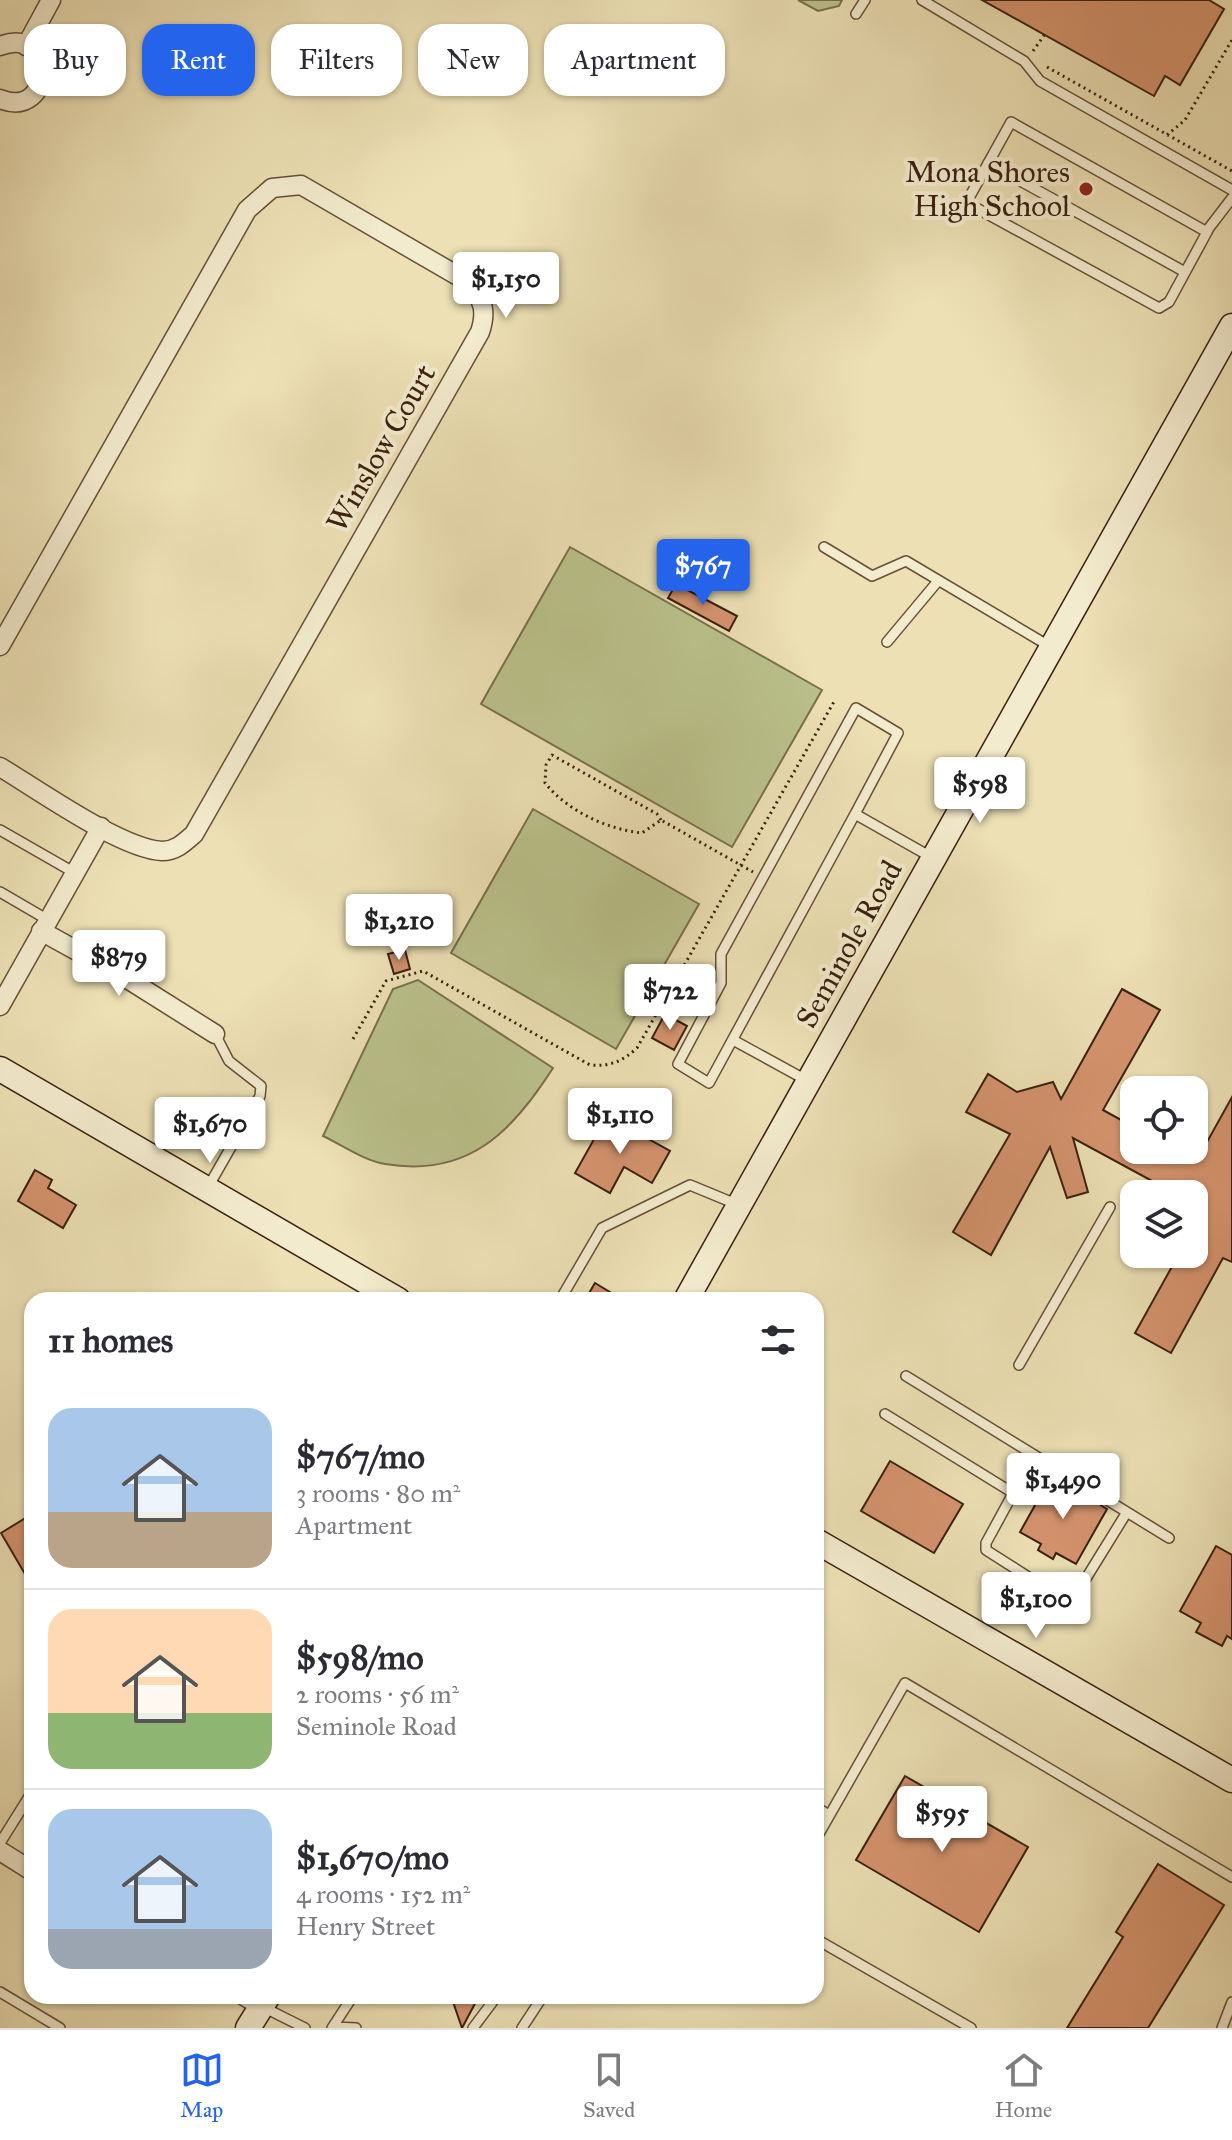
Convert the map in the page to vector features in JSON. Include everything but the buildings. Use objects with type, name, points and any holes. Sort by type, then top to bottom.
[{"type":"street","points":[[38,24],[51,0]]},
{"type":"street","points":[[0,46],[16,43],[24,45]]},
{"type":"street","points":[[0,99],[25,100],[29,96]]},
{"type":"street","name":"Winslow Court","points":[[0,646],[247,210],[272,188],[301,185],[470,283],[481,298],[486,314],[480,332],[194,834],[179,847],[163,851],[101,827],[0,767]]},
{"type":"street","name":"Seminole Road","points":[[691,1292],[1232,326]]},
{"type":"street","points":[[0,1006],[101,827]]},
{"type":"street","points":[[45,926],[215,1034]]},
{"type":"street","points":[[0,1069],[384,1292]]},
{"type":"street","points":[[824,1546],[1232,1780]]},
{"type":"street","points":[[0,1851],[24,1866]]},
{"type":"street","points":[[248,2028],[256,2004]]},
{"type":"lane","points":[[856,14],[865,0]]},
{"type":"lane","points":[[922,0],[1024,61],[1040,81],[1232,190]]},
{"type":"lane","points":[[1207,232],[1011,122],[970,196],[969,204],[1159,308],[1169,302],[1207,232],[1232,198]]},
{"type":"lane","points":[[988,163],[1185,272]]},
{"type":"lane","points":[[824,547],[872,576],[906,561],[1051,648]]},
{"type":"lane","points":[[887,642],[938,581]]},
{"type":"lane","points":[[856,708],[898,733],[855,814],[709,1083],[678,1064],[721,983],[721,954],[856,708]]},
{"type":"lane","points":[[855,814],[934,858]]},
{"type":"lane","points":[[0,830],[75,873]]},
{"type":"lane","points":[[0,892],[45,926]]},
{"type":"lane","points":[[206,1191],[260,1096],[261,1086],[229,1061],[215,1034]]},
{"type":"lane","points":[[733,1040],[809,1082]]},
{"type":"lane","points":[[565,1292],[602,1228],[690,1185],[740,1206]]},
{"type":"lane","points":[[1019,1365],[1110,1207]]},
{"type":"lane","points":[[906,1376],[1169,1538]]},
{"type":"lane","points":[[885,1414],[1013,1493]]},
{"type":"lane","points":[[1034,1455],[986,1543],[986,1550],[1055,1594],[1077,1593],[1127,1512]]},
{"type":"lane","points":[[824,1824],[905,1683],[1232,1877]]},
{"type":"lane","points":[[0,1843],[24,1805]]},
{"type":"lane","points":[[824,1812],[829,1815]]},
{"type":"lane","points":[[824,1944],[971,2028]]},
{"type":"lane","points":[[0,1992],[60,2028]]},
{"type":"lane","points":[[1219,2027],[1232,2002]]},
{"type":"lane","points":[[266,2004],[305,2028]]},
{"type":"lane","points":[[333,2027],[348,2004]]},
{"type":"lane","points":[[473,2028],[491,2004]]},
{"type":"lane","points":[[522,2028],[537,2004]]},
{"type":"lane","points":[[333,2027],[356,2028]]},
{"type":"path","points":[[1029,56],[1045,34]]},
{"type":"path","points":[[1167,135],[1185,120],[1232,40]]},
{"type":"path","points":[[1043,64],[1232,171]]},
{"type":"path","points":[[353,1039],[386,981],[423,971],[590,1065],[614,1063],[637,1048],[835,700]]},
{"type":"path","points":[[661,820],[642,833],[606,825],[558,799],[545,783],[546,765],[552,755],[763,877]]},
{"type":"green space","points":[[798,0],[842,0],[839,6],[818,11]]},
{"type":"green space","points":[[570,547],[822,690],[732,847],[481,704]]},
{"type":"green space","points":[[533,809],[699,904],[616,1049],[451,953]]},
{"type":"green space","points":[[418,980],[553,1068],[521,1112],[485,1145],[464,1157],[414,1167],[377,1162],[323,1136],[393,989]]},
{"type":"place","name":"Mona Shores High School","points":[[1086,189]]}]
